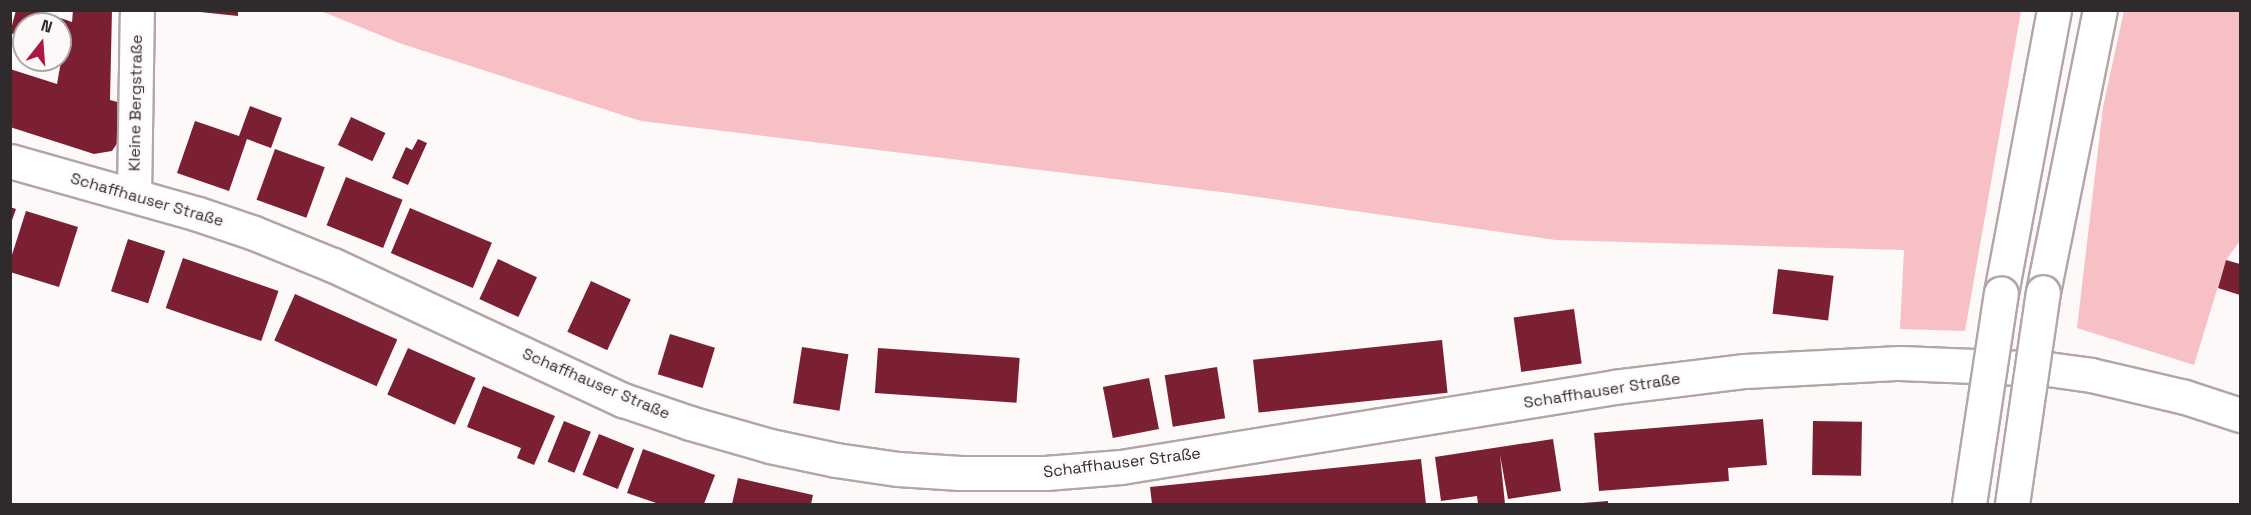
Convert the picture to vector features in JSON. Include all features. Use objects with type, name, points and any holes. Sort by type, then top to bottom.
[{"type":"main road","name":"Kleine Bergstraße","points":[[134,195],[137,10]]},
{"type":"main road","points":[[1969,504],[2001,293],[2054,10]]},
{"type":"main road","points":[[2012,504],[2043,292],[2100,10]]},
{"type":"main road","name":"Schaffhauser Straße","points":[[10,161],[134,195],[254,233],[333,265],[623,400],[690,423],[770,446],[836,460],[898,469],[960,473],[1045,473],[1121,467],[1614,387],[1745,371],[1900,363],[2048,369],[2091,375],[2185,397],[2241,416]]},
{"type":"shaded area","points":[[2021,10],[1965,331],[1900,329],[1904,250],[1556,240],[1237,194],[641,121],[402,44],[321,11]]},
{"type":"shaded area","points":[[2124,11],[2240,11],[2240,241],[2226,260],[2194,365],[2077,328],[2103,107]]},
{"type":"building","points":[[16,10],[38,10],[44,12],[15,12]]},
{"type":"building","points":[[73,10],[112,10],[110,100],[121,103],[120,139],[112,151],[94,154],[10,127],[10,69],[12,72],[19,72],[57,84],[59,72],[72,72]]},
{"type":"building","points":[[181,10],[238,10],[238,16]]},
{"type":"building","points":[[250,106],[282,118],[271,148],[247,139],[229,191],[177,173],[195,121],[239,136]]},
{"type":"building","points":[[351,117],[385,133],[372,161],[338,145]]},
{"type":"building","points":[[418,139],[427,143],[408,185],[392,178],[406,147],[412,150]]},
{"type":"building","points":[[275,149],[325,167],[306,218],[257,200]]},
{"type":"building","points":[[346,177],[403,200],[383,248],[327,225]]},
{"type":"building","points":[[10,207],[16,209],[11,223],[10,223]]},
{"type":"building","points":[[410,208],[492,243],[473,288],[391,253]]},
{"type":"building","points":[[26,211],[78,227],[59,287],[10,272],[10,261]]},
{"type":"building","points":[[128,239],[165,251],[148,303],[111,291]]},
{"type":"building","points":[[183,258],[278,291],[261,341],[166,308]]},
{"type":"building","points":[[498,259],[537,277],[518,317],[479,299]]},
{"type":"building","points":[[2226,260],[2240,264],[2240,295],[2218,288]]},
{"type":"building","points":[[1778,269],[1834,276],[1828,320],[1773,314]]},
{"type":"building","points":[[591,281],[631,300],[607,350],[567,332]]},
{"type":"building","points":[[295,294],[397,340],[377,386],[274,341]]},
{"type":"building","points":[[1574,309],[1582,363],[1521,372],[1514,317]]},
{"type":"building","points":[[670,334],[715,348],[703,388],[658,374]]},
{"type":"building","points":[[1442,340],[1448,393],[1259,413],[1253,360]]},
{"type":"building","points":[[802,347],[848,354],[840,411],[793,403]]},
{"type":"building","points":[[408,348],[476,378],[455,425],[387,395]]},
{"type":"building","points":[[878,348],[1020,358],[1017,403],[875,393]]},
{"type":"building","points":[[1217,367],[1225,418],[1173,427],[1165,375]]},
{"type":"building","points":[[1149,378],[1159,429],[1113,438],[1103,387]]},
{"type":"building","points":[[483,386],[555,416],[534,465],[517,458],[521,448],[467,427]]},
{"type":"building","points":[[1763,419],[1767,465],[1728,468],[1729,481],[1599,491],[1594,433]]},
{"type":"building","points":[[564,421],[591,432],[574,473],[548,462]]},
{"type":"building","points":[[1813,421],[1862,422],[1861,476],[1812,475]]},
{"type":"building","points":[[599,434],[634,448],[618,489],[583,475]]},
{"type":"building","points":[[1553,439],[1561,491],[1508,499],[1500,455],[1505,504],[1478,504],[1477,496],[1441,501],[1435,457]]},
{"type":"building","points":[[643,449],[715,475],[704,504],[659,504],[627,493]]},
{"type":"building","points":[[1421,459],[1426,504],[1152,504],[1150,487]]},
{"type":"building","points":[[738,478],[813,495],[811,504],[732,504]]},
{"type":"building","points":[[1608,501],[1608,504],[1583,504],[1583,503]]}]
